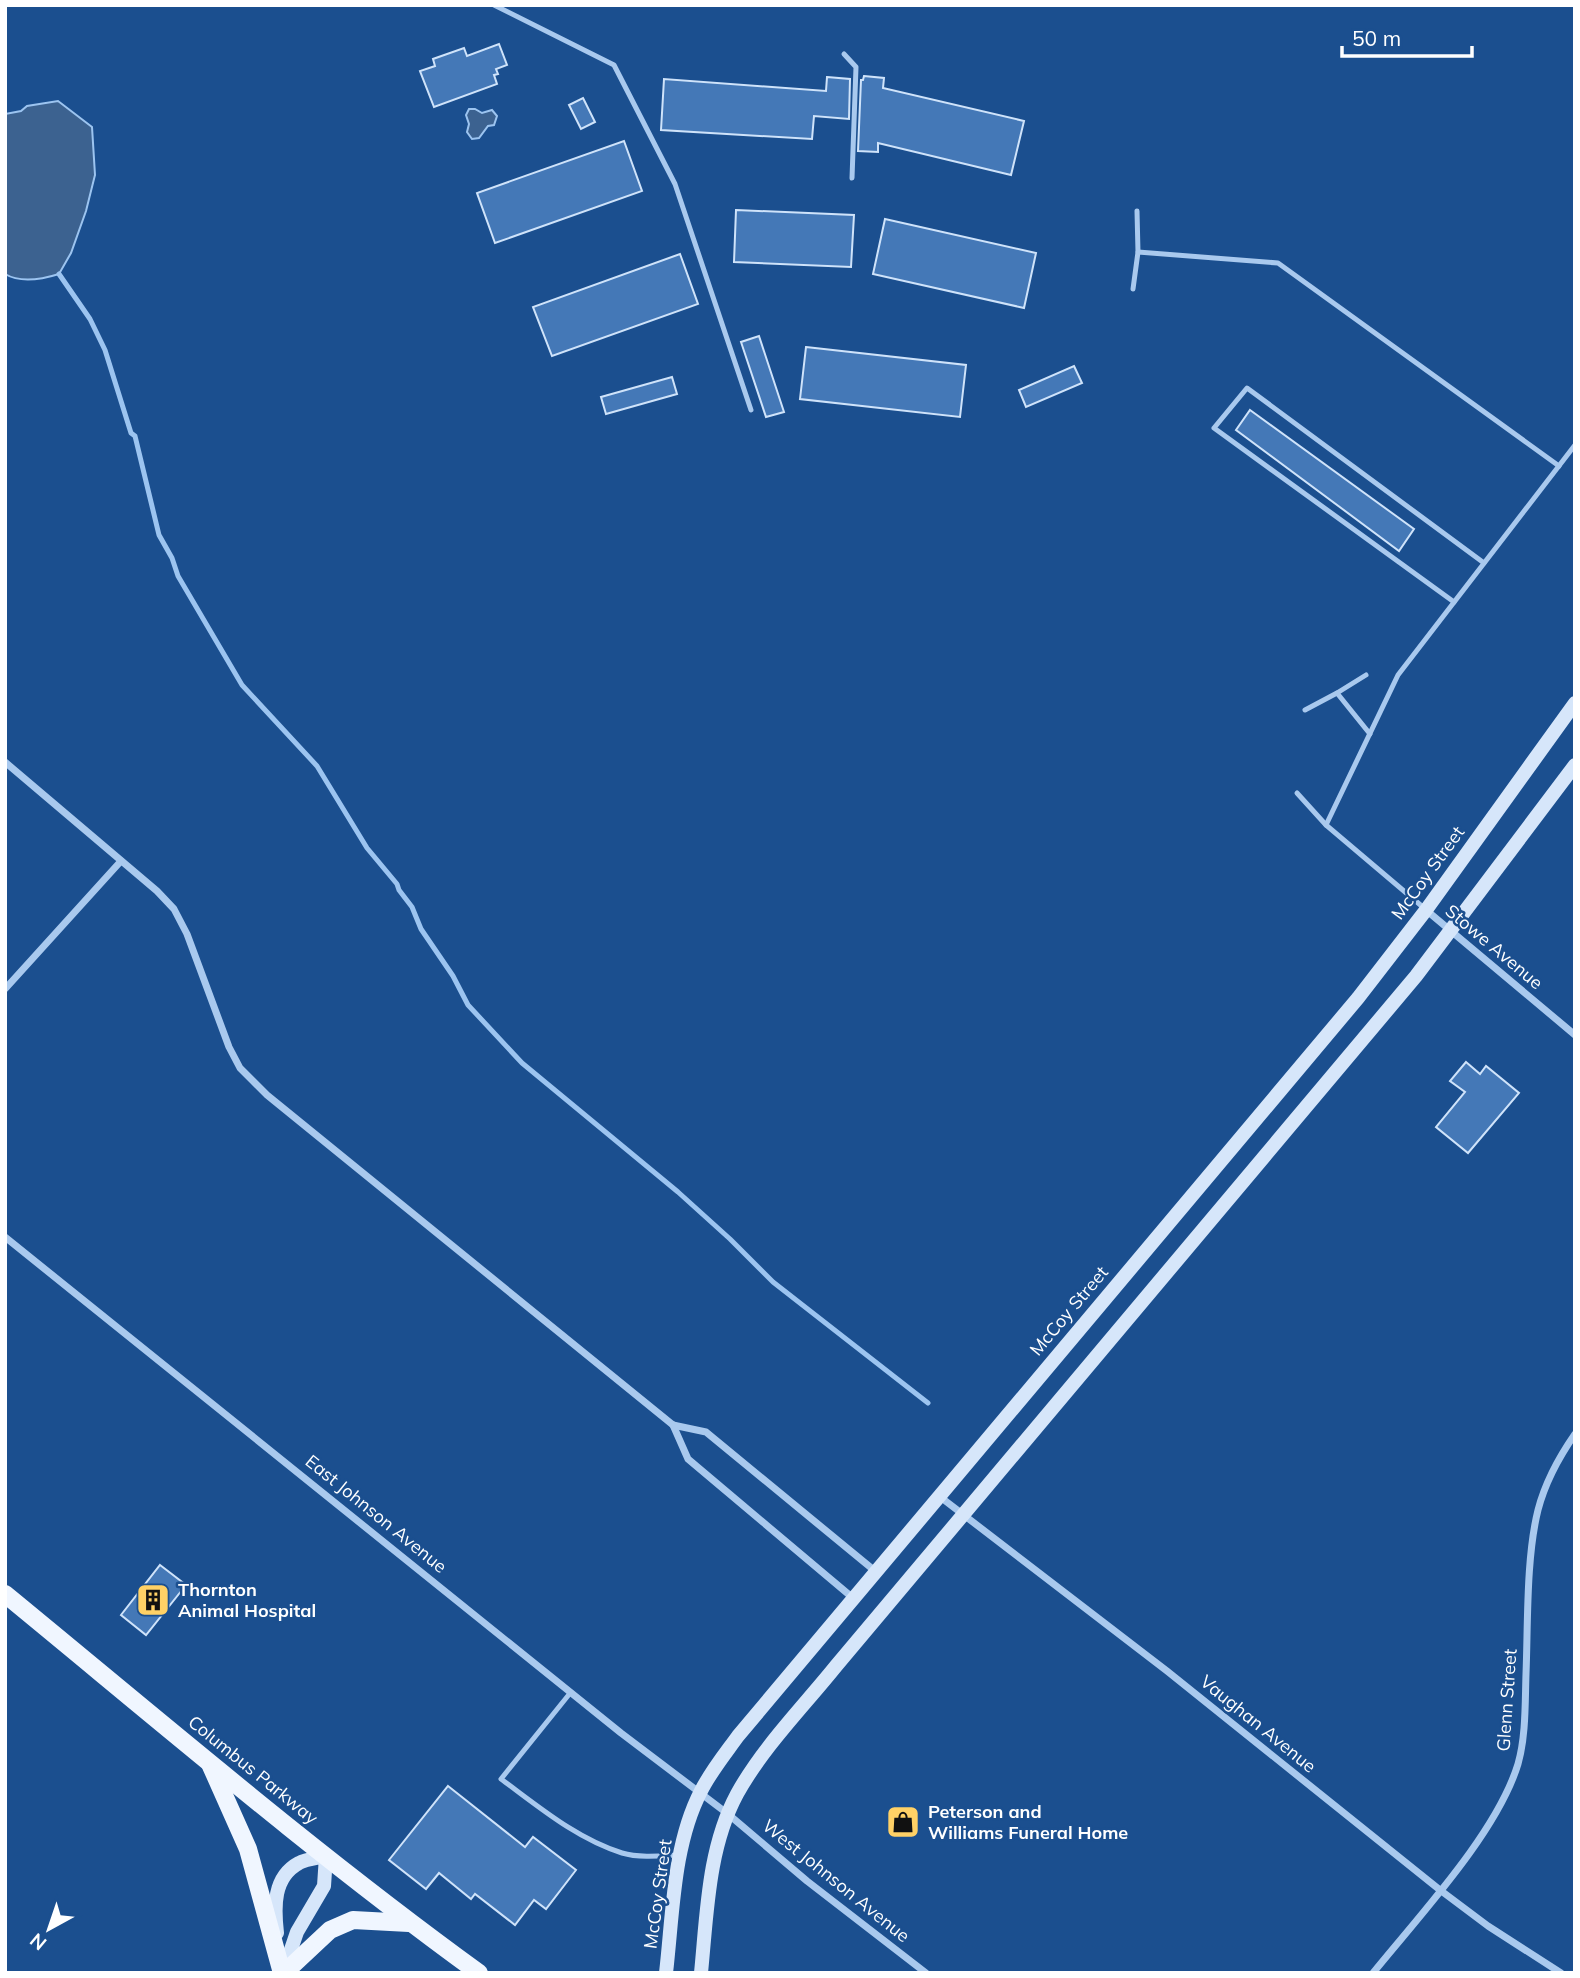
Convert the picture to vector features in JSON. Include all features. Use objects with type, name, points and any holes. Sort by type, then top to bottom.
[{"type":"main road","name":"Columbus Parkway","points":[[5,1594],[409,1923],[479,1973]]},
{"type":"main road","points":[[210,1762],[248,1849],[282,1973],[330,1930],[353,1920],[409,1923]]},
{"type":"street","name":"McCoy Street","points":[[666,1973],[681,1855],[700,1793],[737,1736],[1357,998],[1426,910],[1575,703]]},
{"type":"street","points":[[5,762],[157,891],[174,909],[187,934],[229,1047],[240,1068],[267,1095],[673,1425],[688,1459],[853,1598]]},
{"type":"street","points":[[701,1973],[709,1895],[717,1850],[728,1814],[753,1768],[1450,932],[1575,765]]},
{"type":"street","points":[[5,989],[121,860]]},
{"type":"street","name":"Stowe Avenue","points":[[1426,910],[1575,1035]]},
{"type":"street","name":"East Johnson Avenue","points":[[5,1237],[571,1692],[728,1814]]},
{"type":"street","points":[[673,1425],[706,1432],[876,1571]]},
{"type":"street","name":"Glenn Street","points":[[1373,1973],[1478,1839],[1506,1794],[1518,1762],[1525,1714],[1533,1541],[1539,1509],[1549,1479],[1575,1434]]},
{"type":"street","name":"Vaughan Avenue","points":[[939,1496],[1146,1655],[1440,1890],[1488,1926],[1561,1973]]},
{"type":"street","name":"West Johnson Avenue","points":[[728,1814],[807,1881],[926,1973]]},
{"type":"street","points":[[326,1856],[324,1886],[297,1931],[282,1973],[275,1917],[276,1892],[285,1874],[300,1862],[326,1856]]},
{"type":"lane","points":[[494,5],[614,65],[675,184],[751,410]]},
{"type":"lane","points":[[844,54],[856,67],[852,178]]},
{"type":"lane","points":[[1133,289],[1138,252],[1137,211]]},
{"type":"lane","points":[[1138,252],[1279,262],[1559,466]]},
{"type":"lane","points":[[1454,602],[1214,428],[1247,388],[1484,563]]},
{"type":"lane","points":[[1326,825],[1398,675],[1575,445]]},
{"type":"lane","points":[[1305,710],[1366,675]]},
{"type":"lane","points":[[1337,693],[1370,734]]},
{"type":"lane","points":[[1297,793],[1326,825],[1426,910]]},
{"type":"lane","points":[[571,1692],[501,1779],[557,1820],[624,1854],[681,1855]]},
{"type":"water","points":[[58,101],[92,127],[95,175],[71,253],[59,274],[39,279],[18,279],[5,274],[5,114],[21,111],[27,106]]},
{"type":"water","points":[[469,109],[482,113],[492,110],[497,116],[494,125],[488,126],[479,138],[472,139],[467,132],[469,124],[466,115]]},
{"type":"building","points":[[499,44],[507,65],[496,69],[498,74],[494,75],[497,84],[434,107],[420,71],[435,66],[433,59],[464,48],[467,56]]},
{"type":"building","points":[[864,76],[884,78],[883,88],[1024,121],[1011,175],[878,143],[878,152],[858,151],[861,80]]},
{"type":"building","points":[[827,77],[850,79],[849,119],[814,116],[812,139],[661,130],[664,79],[826,91]]},
{"type":"building","points":[[583,98],[595,122],[581,129],[569,105]]},
{"type":"building","points":[[624,141],[642,191],[495,243],[477,193]]},
{"type":"building","points":[[736,210],[854,215],[851,267],[734,262]]},
{"type":"building","points":[[885,219],[1036,253],[1024,308],[873,274]]},
{"type":"building","points":[[680,254],[698,304],[552,356],[533,307]]},
{"type":"building","points":[[759,336],[784,412],[766,417],[741,342]]},
{"type":"building","points":[[806,347],[966,365],[960,417],[800,399]]},
{"type":"building","points":[[1074,366],[1082,383],[1026,407],[1019,390]]},
{"type":"building","points":[[672,377],[677,394],[606,414],[601,397]]},
{"type":"building","points":[[1250,410],[1414,529],[1399,551],[1236,430]]},
{"type":"building","points":[[1466,1062],[1480,1074],[1486,1066],[1519,1093],[1468,1153],[1436,1127],[1465,1092],[1450,1081]]},
{"type":"building","name":"Thornton Animal Hospital","points":[[160,1565],[186,1585],[146,1635],[121,1615]]},
{"type":"building","points":[[448,1786],[525,1847],[533,1837],[576,1870],[546,1909],[534,1900],[515,1925],[475,1894],[471,1899],[439,1873],[426,1889],[389,1860]]},
{"type":"waterway","points":[[59,274],[90,319],[105,350],[131,433],[135,436],[159,535],[172,558],[178,576],[242,685],[317,766],[367,848],[397,884],[468,1005],[522,1063],[678,1192],[773,1282],[928,1403]]},
{"type":"place","name":"Thornton Animal Hospital","points":[[153,1600]]},
{"type":"place","name":"Peterson and Williams Funeral Home","points":[[903,1822]]}]
